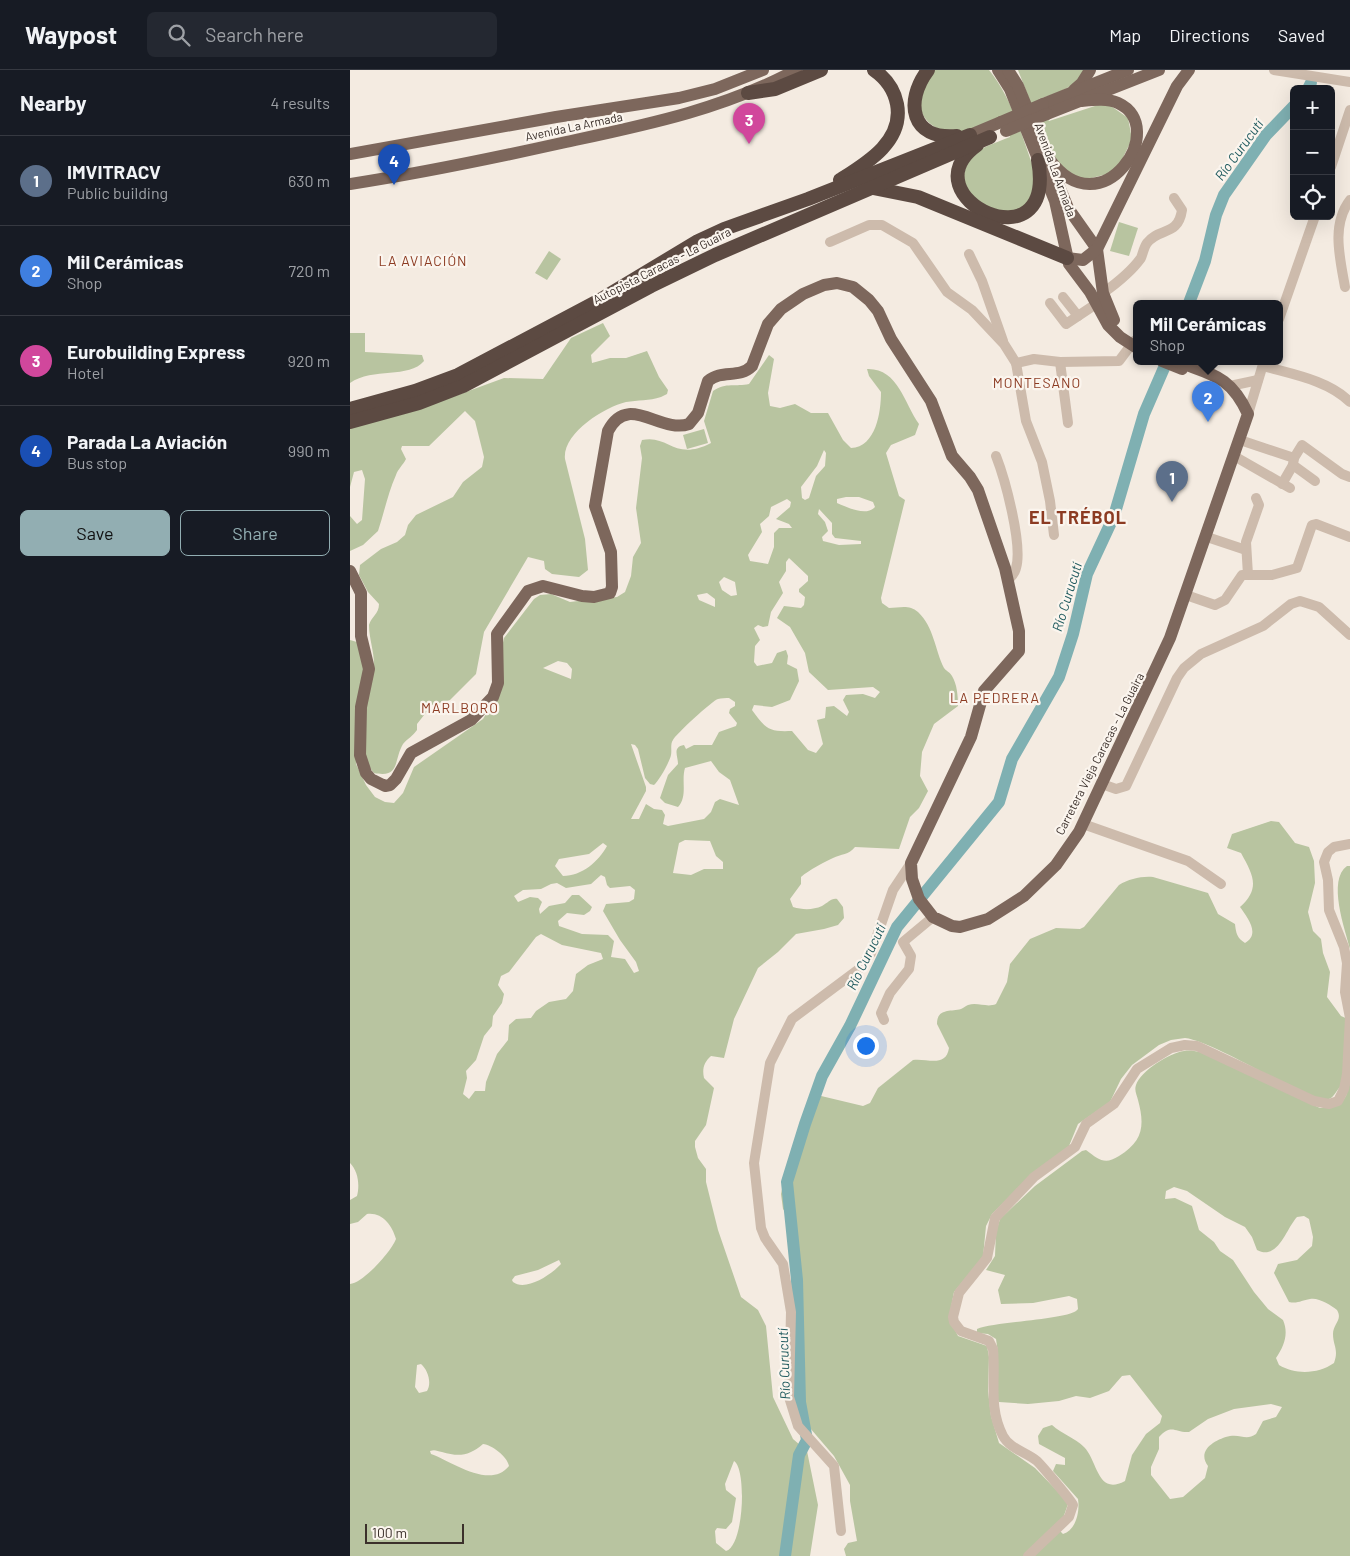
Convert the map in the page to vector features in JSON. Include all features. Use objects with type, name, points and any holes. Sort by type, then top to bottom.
[{"type":"highway","points":[[748,93],[775,89],[822,70]]},
{"type":"highway","points":[[808,199],[872,158],[889,142],[898,117],[896,99],[889,83],[874,70]]},
{"type":"highway","points":[[928,70],[918,85],[914,100],[918,121],[934,135],[946,137],[970,135]]},
{"type":"highway","name":"Autopista Caracas - La Guaira","points":[[350,409],[415,391],[458,374],[600,300],[710,235],[808,199],[970,135]]},
{"type":"highway","points":[[990,138],[971,150],[958,172],[961,194],[972,206],[978,209],[1008,218],[1027,212],[1035,203],[1040,192],[1042,157]]},
{"type":"highway","name":"Autopista Caracas - La Guaira","points":[[350,422],[418,403],[463,386],[715,254],[990,138]]},
{"type":"highway","points":[[872,188],[918,197],[1067,258]]},
{"type":"main road","name":"Avenida La Armada","points":[[350,154],[556,117],[679,98],[730,84],[763,70]]},
{"type":"main road","name":"Avenida La Armada","points":[[350,184],[490,159],[636,128],[691,113],[748,93],[796,70]]},
{"type":"main road","name":"Avenida La Armada","points":[[998,70],[1010,89],[1068,208],[1097,249],[1103,293],[1108,309],[1117,324],[1133,342]]},
{"type":"main road","name":"Avenida La Armada","points":[[1008,70],[1018,86],[1042,157],[1059,214],[1067,258],[1071,269],[1083,283],[1108,325],[1133,343]]},
{"type":"main road","points":[[1015,70],[1018,86]]},
{"type":"main road","points":[[1045,109],[1082,83],[1090,70]]},
{"type":"main road","points":[[1068,94],[1128,70]]},
{"type":"main road","points":[[970,135],[1004,126],[1045,109],[1080,101],[1160,70]]},
{"type":"main road","points":[[1067,258],[1083,260],[1097,249],[1177,86],[1189,70]]},
{"type":"main road","points":[[1042,157],[1062,173],[1087,184],[1108,180],[1117,175],[1124,166],[1137,140],[1137,128],[1132,114],[1124,106],[1114,101],[1080,101]]},
{"type":"main road","points":[[990,138],[1004,126]]},
{"type":"main road","points":[[350,571],[361,593],[361,630],[369,673],[361,707],[360,755],[370,779],[385,786],[390,785],[396,779],[411,753],[471,720],[493,697],[498,684],[497,634],[528,591],[543,586],[582,596],[594,597],[610,593],[612,587],[611,552],[595,506],[606,440],[612,424],[618,417],[634,413],[670,425],[689,424],[696,418],[705,387],[714,376],[722,373],[739,374],[752,366],[764,329],[774,316],[803,294],[824,285],[837,283],[853,287],[875,306],[891,339],[928,395],[952,456],[970,477],[978,490],[1008,581],[1018,631],[1018,651],[984,691],[971,737],[911,863],[912,879],[917,895],[933,917]]},
{"type":"main road","points":[[1182,365],[1230,386],[1241,399],[1248,414]]},
{"type":"main road","name":"Carretera Vieja Caracas - La Guaira","points":[[933,917],[946,924],[960,927],[988,919],[1024,896],[1049,871],[1083,824],[1157,671],[1207,537],[1248,414]]},
{"type":"street","points":[[1274,70],[1350,82]]},
{"type":"street","points":[[1335,155],[1350,110]]},
{"type":"street","points":[[1103,293],[1121,280],[1141,258],[1148,242],[1172,230],[1180,222],[1182,210],[1174,198]]},
{"type":"street","points":[[1346,287],[1340,258],[1338,233],[1340,220],[1350,200]]},
{"type":"street","points":[[1283,308],[1314,220]]},
{"type":"street","points":[[830,242],[869,225],[882,225],[897,233],[913,243],[947,292],[972,310],[1004,344],[1016,363],[1026,421],[1042,462],[1050,501],[1054,535]]},
{"type":"street","points":[[969,254],[982,281],[1004,344]]},
{"type":"street","points":[[1063,297],[1078,316]]},
{"type":"street","points":[[1050,303],[1066,324],[1096,304]]},
{"type":"street","points":[[1016,363],[1034,359],[1060,362],[1119,361],[1133,346]]},
{"type":"street","points":[[1060,362],[1068,423]]},
{"type":"street","points":[[1248,414],[1263,365]]},
{"type":"street","points":[[1270,365],[1335,391],[1350,402]]},
{"type":"street","points":[[1230,386],[1258,380]]},
{"type":"street","points":[[1240,440],[1293,462],[1315,481]]},
{"type":"street","points":[[1234,456],[1286,486],[1293,462],[1302,445],[1342,474],[1350,477]]},
{"type":"street","points":[[996,456],[1002,472],[1015,529],[1017,565],[1008,581]]},
{"type":"street","points":[[1248,575],[1246,542],[1259,505],[1256,498]]},
{"type":"street","points":[[1186,595],[1215,604],[1225,600],[1242,575],[1272,575],[1297,568],[1312,525],[1316,524],[1350,537]]},
{"type":"street","points":[[1207,537],[1246,550]]},
{"type":"street","points":[[1102,784],[1116,789],[1126,786],[1177,678],[1184,668],[1201,654],[1263,626],[1290,604],[1300,601],[1319,607],[1350,635]]},
{"type":"street","points":[[1083,824],[1188,861],[1221,884]]},
{"type":"street","points":[[1028,1556],[1069,1517],[1073,1510],[1071,1500],[1037,1461],[1012,1445],[1004,1436],[993,1404],[993,1349],[989,1341],[965,1333],[957,1327],[953,1317],[956,1300],[964,1286],[987,1258],[993,1223],[1004,1207],[1050,1164],[1076,1147],[1086,1124],[1114,1104],[1133,1073],[1171,1048],[1185,1045],[1197,1046],[1314,1101],[1328,1104],[1338,1101],[1344,1089],[1347,1074],[1350,1018],[1345,992],[1347,963],[1344,947],[1329,910],[1328,880],[1324,862],[1328,852],[1334,847],[1350,844]]},
{"type":"street","points":[[841,1531],[834,1466],[798,1426],[789,1397],[791,1312],[783,1264],[765,1238],[762,1228],[754,1163],[770,1063],[792,1020],[859,969],[871,953],[892,890],[911,863]]},
{"type":"street","points":[[884,1020],[881,1013],[890,992],[909,969],[911,956],[903,942],[933,917]]},
{"type":"green space","points":[[933,70],[989,70],[997,81],[1017,120],[1036,175],[1035,187],[1024,210],[1001,215],[962,190],[966,167],[975,154],[989,145],[1010,137],[1001,116],[956,133],[938,130],[923,115],[920,101],[925,85]]},
{"type":"green space","points":[[1018,70],[1085,70],[1071,86],[1039,99],[1049,121],[1101,104],[1111,106],[1128,118],[1132,139],[1116,172],[1083,180],[1067,172],[1051,155]]},
{"type":"green space","points":[[1119,222],[1138,228],[1129,256],[1110,251]]},
{"type":"green space","points":[[549,251],[561,259],[547,280],[535,273]]},
{"type":"green space","points":[[603,323],[610,336],[591,355],[592,363],[610,358],[626,358],[647,351],[659,377],[668,390],[667,394],[661,397],[626,402],[607,410],[586,423],[570,440],[565,459],[585,539],[588,570],[579,577],[552,574],[545,569],[544,561],[528,557],[484,632],[476,674],[450,700],[432,705],[417,724],[417,730],[403,744],[392,771],[383,774],[374,773],[367,761],[363,734],[374,664],[369,625],[378,610],[379,604],[368,592],[359,575],[360,565],[381,549],[397,542],[405,535],[408,525],[416,515],[453,497],[463,482],[482,467],[484,457],[475,421],[465,411],[429,446],[402,446],[401,449],[406,459],[393,482],[378,531],[363,545],[350,551],[350,516],[357,524],[362,520],[365,479],[362,470],[354,472],[350,487],[350,428],[414,411],[504,378],[543,379],[571,338]]},
{"type":"green space","points":[[350,333],[365,333],[365,352],[422,355],[424,361],[409,370],[369,375],[350,383]]},
{"type":"green space","points":[[769,355],[774,359],[768,393],[770,406],[780,408],[795,404],[811,413],[828,413],[843,440],[851,448],[866,442],[875,427],[880,409],[881,392],[869,376],[867,369],[878,370],[886,374],[899,388],[919,424],[915,435],[891,445],[886,453],[899,496],[905,500],[881,598],[882,603],[889,608],[911,608],[923,618],[931,632],[944,668],[954,679],[958,698],[958,706],[934,724],[922,752],[920,776],[928,791],[919,808],[910,817],[899,849],[855,847],[848,853],[821,864],[801,877],[801,884],[790,899],[793,907],[815,908],[837,899],[843,907],[844,918],[838,925],[796,934],[758,968],[734,1019],[724,1058],[711,1056],[703,1069],[704,1078],[714,1088],[706,1125],[695,1141],[695,1147],[698,1158],[706,1169],[706,1182],[718,1230],[741,1297],[758,1310],[766,1326],[773,1397],[793,1439],[807,1451],[818,1505],[810,1556],[350,1556],[350,1284],[369,1273],[389,1251],[396,1239],[386,1220],[377,1215],[367,1214],[358,1222],[350,1224],[350,1200],[357,1196],[358,1178],[350,1163],[350,640],[357,642],[364,660],[356,764],[366,785],[375,797],[385,802],[394,803],[403,793],[414,767],[483,719],[489,709],[504,638],[534,599],[540,595],[551,594],[570,602],[617,597],[625,592],[631,576],[633,557],[641,543],[636,508],[642,458],[640,446],[642,440],[651,439],[688,450],[711,443],[704,421],[713,391],[727,386],[749,384]],"holes":[[[824,450],[826,453],[825,466],[816,476],[809,498],[805,500],[802,498],[801,487],[817,466]],[[859,497],[873,502],[875,507],[867,511],[851,509],[837,503],[837,499]],[[787,499],[791,502],[790,507],[776,519],[789,524],[792,528],[779,528],[774,533],[774,547],[768,564],[750,561],[748,555],[762,532],[760,524],[769,516],[771,507]],[[819,509],[832,523],[832,534],[835,538],[861,541],[861,544],[839,545],[823,541],[822,537],[828,531],[825,522],[818,514]],[[789,558],[808,576],[808,581],[799,589],[799,592],[805,597],[804,605],[801,608],[784,606],[777,618],[790,627],[805,653],[809,672],[828,690],[873,687],[880,692],[875,698],[863,694],[846,695],[843,700],[849,712],[847,716],[834,706],[826,707],[825,718],[817,720],[823,744],[816,753],[808,750],[792,731],[778,731],[768,728],[752,710],[754,705],[772,707],[790,700],[799,681],[797,669],[787,664],[788,656],[786,650],[777,653],[772,663],[757,666],[754,662],[755,646],[760,640],[754,628],[758,625],[768,626],[771,612],[783,593],[779,582],[786,571],[786,562]],[[724,577],[735,582],[737,595],[731,596],[722,590],[719,582]],[[707,593],[715,599],[715,607],[699,600],[697,595]],[[558,661],[567,663],[572,669],[571,679],[543,668]],[[729,698],[735,702],[735,706],[730,709],[729,713],[737,723],[736,726],[719,732],[712,745],[694,745],[686,749],[684,745],[680,746],[676,752],[678,764],[668,775],[660,798],[665,803],[678,807],[684,793],[685,768],[711,761],[719,772],[730,780],[739,805],[720,799],[715,802],[711,812],[704,819],[668,826],[663,824],[665,815],[662,810],[654,809],[646,804],[639,819],[631,819],[646,791],[631,744],[635,745],[638,749],[645,778],[650,784],[654,785],[669,762],[672,743],[675,737],[718,699]],[[685,840],[710,841],[716,856],[723,862],[723,869],[704,869],[691,875],[673,873],[679,843]],[[603,843],[607,846],[595,862],[577,873],[563,876],[555,866],[559,859],[589,854]],[[601,875],[605,877],[610,888],[630,886],[635,890],[634,899],[629,902],[606,904],[603,911],[636,962],[639,971],[634,973],[625,959],[611,957],[614,941],[608,935],[582,934],[559,926],[558,921],[567,913],[584,915],[590,911],[592,907],[579,895],[572,895],[565,903],[549,906],[540,914],[539,909],[542,902],[538,898],[530,897],[518,902],[514,896],[523,890],[541,889],[557,883],[566,888],[591,884]],[[541,934],[562,945],[601,953],[603,959],[588,965],[576,974],[573,991],[566,999],[549,1002],[536,1011],[531,1018],[516,1019],[509,1025],[508,1040],[497,1054],[486,1082],[485,1091],[475,1091],[469,1099],[463,1094],[467,1078],[466,1071],[476,1060],[484,1036],[492,1026],[493,1016],[502,1003],[504,994],[498,985],[501,976],[509,972],[536,937]],[[559,1260],[561,1264],[545,1277],[532,1283],[518,1285],[512,1280],[515,1276],[538,1270]],[[421,1364],[427,1373],[429,1384],[427,1391],[419,1393],[415,1387],[417,1365]],[[483,1444],[487,1445],[502,1455],[509,1466],[501,1473],[481,1475],[431,1454],[430,1451],[435,1450],[454,1455],[468,1453]],[[734,1461],[741,1478],[742,1507],[737,1536],[732,1546],[726,1551],[716,1543],[715,1531],[717,1528],[726,1529],[732,1522],[736,1498],[726,1490],[725,1484]]]},
{"type":"green space","points":[[704,429],[708,443],[687,449],[683,435]]},
{"type":"green space","points":[[1271,821],[1279,822],[1295,843],[1309,847],[1314,861],[1315,883],[1308,912],[1313,931],[1321,939],[1323,953],[1330,972],[1327,997],[1341,1016],[1350,1020],[1350,1556],[846,1556],[844,1549],[848,1543],[857,1541],[850,1501],[850,1485],[834,1456],[804,1421],[794,1404],[794,1384],[802,1345],[803,1309],[797,1294],[794,1277],[797,1257],[797,1231],[795,1224],[783,1209],[781,1194],[787,1165],[794,1153],[810,1108],[817,1095],[863,1106],[870,1103],[878,1088],[913,1060],[935,1061],[944,1058],[949,1048],[937,1024],[939,1015],[972,1004],[996,1004],[1007,982],[1010,964],[1030,939],[1056,928],[1080,929],[1084,927],[1119,885],[1127,881],[1153,877],[1208,893],[1218,914],[1235,924],[1237,935],[1245,943],[1250,939],[1252,930],[1249,920],[1240,907],[1251,894],[1253,881],[1241,853],[1227,848],[1232,834]],"holes":[[[1185,1038],[1200,1042],[1318,1098],[1329,1099],[1342,1086],[1347,1093],[1343,1100],[1336,1105],[1320,1108],[1200,1052],[1178,1052],[1149,1069],[1136,1085],[1135,1091],[1140,1109],[1141,1125],[1140,1132],[1133,1145],[1114,1159],[1106,1161],[1098,1159],[1086,1150],[1082,1151],[1035,1186],[1000,1219],[996,1232],[995,1256],[986,1270],[1005,1275],[998,1290],[1001,1304],[1033,1303],[1069,1296],[1077,1299],[1078,1309],[1062,1316],[977,1329],[977,1333],[988,1334],[996,1339],[998,1353],[997,1398],[999,1402],[1028,1404],[1059,1401],[1076,1396],[1090,1398],[1109,1391],[1122,1376],[1130,1375],[1162,1416],[1160,1423],[1146,1434],[1132,1455],[1125,1481],[1116,1484],[1109,1484],[1103,1481],[1084,1447],[1052,1425],[1043,1428],[1038,1436],[1039,1444],[1065,1458],[1065,1465],[1056,1464],[1053,1471],[1078,1499],[1078,1509],[1074,1525],[1063,1534],[1059,1530],[1068,1504],[1065,1499],[1035,1468],[999,1443],[991,1416],[988,1391],[989,1357],[987,1346],[958,1336],[949,1318],[954,1292],[983,1257],[986,1226],[992,1214],[1018,1188],[1069,1146],[1078,1124],[1110,1102],[1121,1079],[1132,1065],[1159,1045],[1171,1040]],[[1174,1187],[1187,1191],[1225,1217],[1245,1227],[1252,1237],[1257,1250],[1264,1252],[1276,1248],[1297,1217],[1304,1216],[1309,1219],[1313,1237],[1312,1246],[1297,1260],[1278,1264],[1274,1273],[1289,1302],[1295,1303],[1317,1299],[1337,1310],[1339,1317],[1333,1331],[1336,1351],[1334,1363],[1328,1367],[1307,1372],[1300,1372],[1279,1365],[1276,1358],[1286,1335],[1283,1320],[1268,1309],[1254,1292],[1233,1260],[1220,1251],[1214,1242],[1199,1230],[1192,1206],[1175,1198],[1165,1199],[1166,1191]],[[1271,1404],[1282,1407],[1276,1417],[1263,1421],[1256,1434],[1246,1437],[1230,1436],[1209,1446],[1204,1455],[1208,1466],[1205,1478],[1183,1497],[1170,1499],[1151,1475],[1151,1467],[1159,1449],[1159,1437],[1167,1430],[1189,1432],[1208,1419],[1234,1409]]]},
{"type":"green space","points":[[1347,866],[1350,866],[1350,949],[1339,905],[1338,893],[1338,882],[1341,873]]},
{"type":"waterway","name":"Río Curucutí","points":[[1190,300],[1205,261],[1216,215],[1224,195],[1266,135],[1290,110]]},
{"type":"waterway","name":"Río Curucutí","points":[[785,1556],[799,1455],[807,1440],[800,1402],[797,1280],[787,1182],[805,1124],[822,1076],[850,1026],[897,927],[999,802],[1012,759],[1059,677],[1073,634],[1087,574],[1114,516],[1144,414],[1165,365]]},
{"type":"place","name":"Eurobuilding Express","points":[[749,144]]},
{"type":"place","name":"Parada La Aviación","points":[[394,185]]},
{"type":"place","name":"Mil Cerámicas","points":[[1208,422]]},
{"type":"place","name":"IMVITRACV","points":[[1172,502]]},
{"type":"district","name":"LA AVIACIÓN","points":[[423,261]]},
{"type":"district","name":"MONTESANO","points":[[1037,383]]},
{"type":"district","name":"EL TRÉBOL","points":[[1078,518]]},
{"type":"district","name":"LA PEDRERA","points":[[995,698]]},
{"type":"district","name":"MARLBORO","points":[[460,708]]}]
